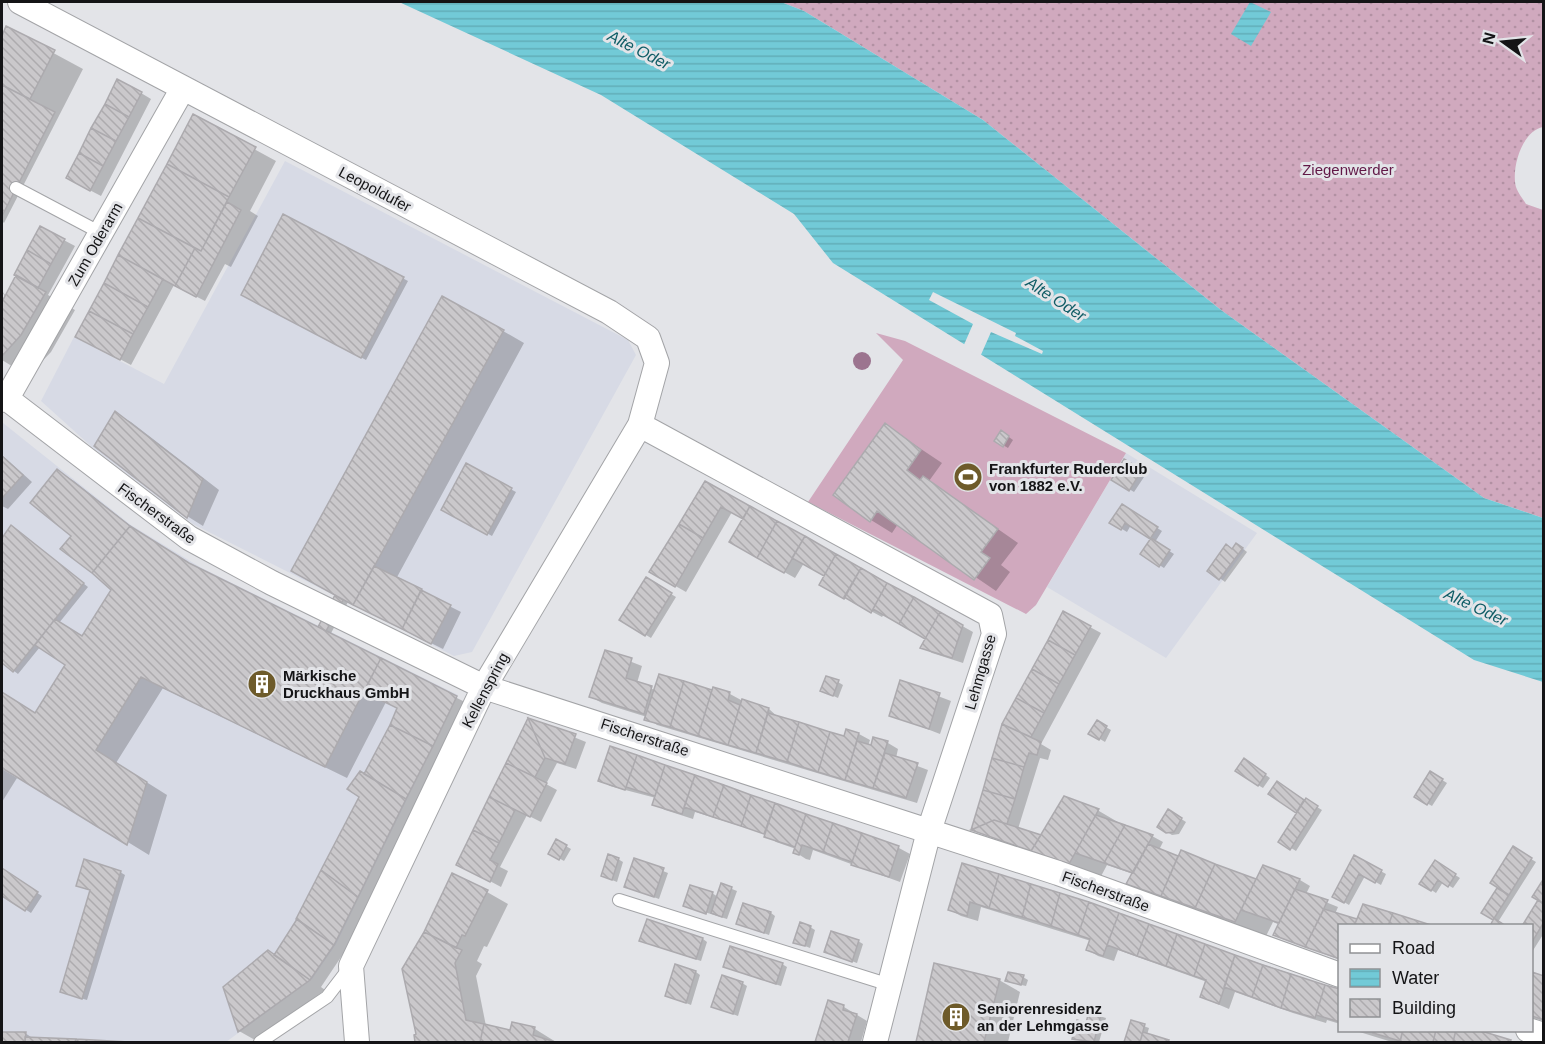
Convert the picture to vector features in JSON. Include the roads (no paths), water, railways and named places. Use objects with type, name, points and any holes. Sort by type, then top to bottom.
[{"type":"street","name":"Leopoldufer","points":[[20,2],[609,312],[648,338],[657,363],[640,425]]},
{"type":"street","name":"Zum Oderarm","points":[[4,398],[183,88]]},
{"type":"street","name":"Fischerstraße","points":[[4,398],[189,538],[272,583],[484,687],[1058,873],[1338,974]]},
{"type":"street","name":"Kellenspring","points":[[351,966],[484,687],[640,425]]},
{"type":"street","name":"Lehmgasse","points":[[640,425],[990,615],[994,634],[929,831],[875,1042]]},
{"type":"street","points":[[351,966],[357,1042]]},
{"type":"lane","points":[[16,188],[101,233]]},
{"type":"lane","points":[[619,900],[890,985]]},
{"type":"lane","name":"Kellenspring","points":[[260,1042],[327,997],[351,966]]},
{"type":"water","name":"Alte Oder","points":[[399,2],[781,2],[804,11],[983,120],[1221,310],[1484,498],[1543,518],[1543,682],[1474,660],[833,263],[794,214],[601,95]]},
{"type":"water","points":[[1250,2],[1271,12],[1251,46],[1231,34]]},
{"type":"place","name":"Frankfurter Ruderclub von 1882 e.V.","points":[[968,477]]},
{"type":"place","name":"Märkische Druckhaus GmbH","points":[[262,684]]},
{"type":"place","name":"Seniorenresidenz an der Lehmgasse","points":[[956,1017]]},
{"type":"park label","name":"Ziegenwerder","points":[[1348,169]]}]
